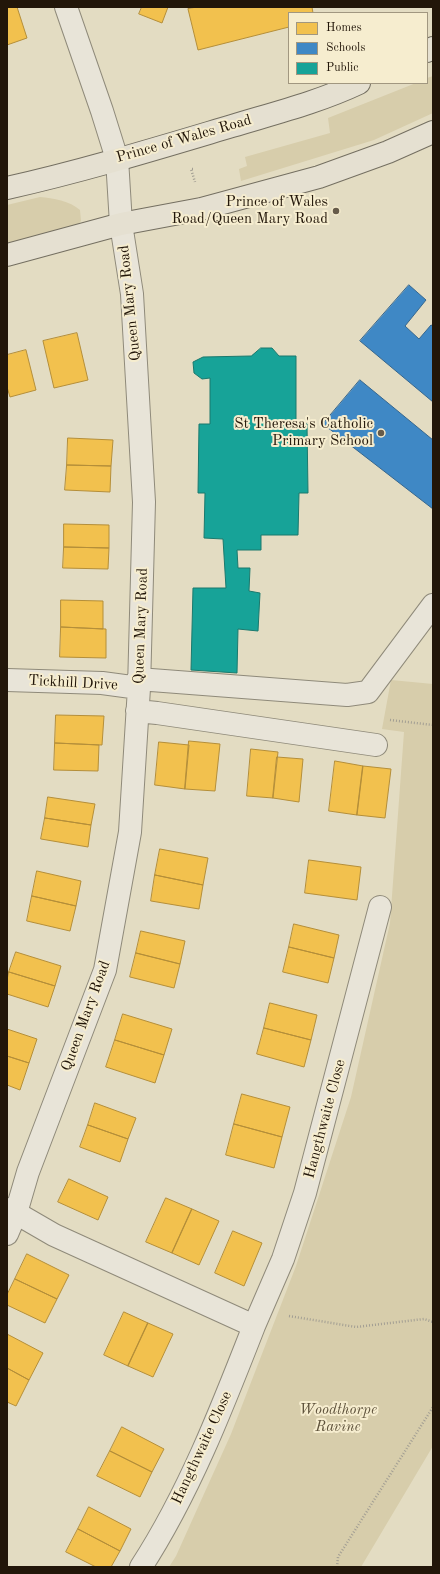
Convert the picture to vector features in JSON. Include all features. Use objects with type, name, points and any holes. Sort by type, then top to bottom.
[{"type":"highway","name":"Prince of Wales Road","points":[[7,188],[117,159],[335,94],[357,84]]},
{"type":"highway","points":[[7,255],[121,224],[201,209],[319,177],[388,152],[433,132]]},
{"type":"street","name":"Queen Mary Road","points":[[7,1234],[12,1211],[105,970],[130,832],[139,684],[144,502],[134,316],[121,224],[117,159],[66,7]]},
{"type":"street","name":"Tickhill Drive","points":[[7,680],[139,684],[347,695],[368,692],[433,605]]},
{"type":"street","points":[[137,712],[157,713],[376,745]]},
{"type":"street","name":"Hangthwaite Close","points":[[141,1567],[152,1550],[200,1459],[257,1318],[283,1259],[305,1193],[380,907]]},
{"type":"street","points":[[12,1211],[54,1235],[257,1318]]},
{"type":"path","points":[[196,186],[191,169],[199,167]]},
{"type":"path","points":[[257,1318],[356,1326],[424,1319],[433,1322]]},
{"type":"path","points":[[337,1567],[338,1557],[433,1406]]},
{"type":"green space","points":[[433,76],[433,113],[374,140],[241,181],[239,169],[247,166],[245,157],[330,133],[328,118],[413,84],[428,84],[428,78]]},
{"type":"green space","points":[[40,197],[61,200],[71,204],[80,210],[81,221],[77,226],[7,243],[7,205]]},
{"type":"green space","name":"Woodthorpe Ravine","points":[[391,680],[433,684],[433,1446],[361,1567],[169,1567],[176,1556],[231,1434],[296,1266],[351,1097],[390,923],[404,732],[382,729]]},
{"type":"building: Homes","points":[[7,7],[17,7],[27,38],[7,45]]},
{"type":"building: Homes","points":[[142,7],[168,7],[162,23],[139,14]]},
{"type":"building: Homes","points":[[197,7],[312,7],[313,12],[288,12],[288,27],[198,50],[188,9]]},
{"type":"building: Homes","points":[[77,333],[88,380],[54,388],[43,341]]},
{"type":"building: Homes","points":[[26,350],[36,390],[10,397],[7,387],[7,355]]},
{"type":"building: Homes","points":[[68,438],[113,440],[111,466],[67,465]]},
{"type":"building: Homes","points":[[67,465],[111,466],[110,492],[65,490]]},
{"type":"building: Homes","points":[[64,524],[109,525],[109,548],[64,547]]},
{"type":"building: Homes","points":[[64,547],[109,548],[108,569],[63,568]]},
{"type":"building: Homes","points":[[61,600],[103,601],[103,629],[61,627]]},
{"type":"building: Homes","points":[[61,627],[106,629],[106,658],[60,657]]},
{"type":"building: Homes","points":[[56,715],[104,716],[102,745],[55,743]]},
{"type":"building: Homes","points":[[189,741],[220,744],[215,791],[185,789]]},
{"type":"building: Homes","points":[[159,742],[189,745],[185,789],[155,785]]},
{"type":"building: Homes","points":[[55,743],[99,745],[98,771],[54,770]]},
{"type":"building: Homes","points":[[251,749],[278,752],[273,798],[247,796]]},
{"type":"building: Homes","points":[[277,757],[303,759],[299,802],[273,798]]},
{"type":"building: Homes","points":[[335,761],[363,766],[357,815],[329,811]]},
{"type":"building: Homes","points":[[363,766],[391,769],[385,818],[357,815]]},
{"type":"building: Homes","points":[[48,797],[95,804],[91,825],[45,818]]},
{"type":"building: Homes","points":[[45,818],[91,825],[88,847],[41,839]]},
{"type":"building: Homes","points":[[160,849],[208,858],[203,885],[155,875]]},
{"type":"building: Homes","points":[[309,860],[361,867],[357,900],[305,893]]},
{"type":"building: Homes","points":[[37,871],[81,881],[76,906],[32,896]]},
{"type":"building: Homes","points":[[155,875],[203,885],[199,909],[151,901]]},
{"type":"building: Homes","points":[[32,896],[76,906],[70,931],[27,921]]},
{"type":"building: Homes","points":[[294,924],[339,935],[334,958],[289,947]]},
{"type":"building: Homes","points":[[141,931],[185,941],[180,964],[136,953]]},
{"type":"building: Homes","points":[[289,947],[334,958],[328,983],[283,972]]},
{"type":"building: Homes","points":[[16,952],[61,966],[55,986],[9,972]]},
{"type":"building: Homes","points":[[136,953],[180,964],[174,988],[130,977]]},
{"type":"building: Homes","points":[[9,972],[55,986],[48,1007],[7,994],[7,980]]},
{"type":"building: Homes","points":[[270,1003],[317,1015],[311,1040],[264,1028]]},
{"type":"building: Homes","points":[[123,1014],[172,1029],[164,1055],[115,1040]]},
{"type":"building: Homes","points":[[264,1028],[311,1040],[304,1067],[257,1054]]},
{"type":"building: Homes","points":[[7,1029],[37,1039],[29,1063],[7,1056]]},
{"type":"building: Homes","points":[[115,1040],[164,1055],[155,1083],[106,1067]]},
{"type":"building: Homes","points":[[7,1056],[29,1063],[20,1090],[7,1085]]},
{"type":"building: Homes","points":[[242,1094],[290,1107],[282,1137],[234,1124]]},
{"type":"building: Homes","points":[[95,1103],[136,1118],[128,1139],[88,1125]]},
{"type":"building: Homes","points":[[234,1124],[282,1137],[274,1168],[226,1155]]},
{"type":"building: Homes","points":[[88,1125],[128,1139],[120,1162],[80,1147]]},
{"type":"building: Homes","points":[[69,1179],[108,1197],[98,1220],[58,1202]]},
{"type":"building: Homes","points":[[166,1198],[192,1209],[172,1253],[146,1242]]},
{"type":"building: Homes","points":[[192,1209],[219,1221],[199,1265],[172,1253]]},
{"type":"building: Homes","points":[[233,1231],[262,1243],[244,1286],[215,1273]]},
{"type":"building: Homes","points":[[27,1254],[69,1275],[57,1299],[15,1279]]},
{"type":"building: Homes","points":[[15,1279],[57,1299],[45,1323],[7,1305],[7,1295]]},
{"type":"building: Homes","points":[[124,1312],[148,1323],[128,1366],[104,1355]]},
{"type":"building: Homes","points":[[148,1323],[173,1334],[153,1377],[128,1366]]},
{"type":"building: Homes","points":[[7,1334],[43,1353],[29,1380],[7,1368]]},
{"type":"building: Homes","points":[[7,1368],[29,1380],[16,1406],[7,1402]]},
{"type":"building: Homes","points":[[122,1427],[164,1449],[152,1472],[110,1451]]},
{"type":"building: Homes","points":[[110,1451],[152,1472],[140,1497],[97,1476]]},
{"type":"building: Homes","points":[[89,1507],[131,1529],[120,1551],[78,1529]]},
{"type":"building: Homes","points":[[78,1529],[120,1551],[111,1567],[96,1567],[66,1552]]},
{"type":"building: Schools","points":[[409,285],[426,300],[405,326],[419,339],[431,325],[433,326],[433,402],[360,341]]},
{"type":"building: Schools","points":[[360,380],[433,440],[433,509],[323,424]]},
{"type":"building: Public","points":[[261,348],[272,348],[279,356],[296,356],[296,424],[307,424],[308,493],[299,493],[298,535],[261,535],[261,550],[237,550],[238,568],[250,568],[249,591],[260,593],[258,631],[238,629],[237,673],[191,670],[193,588],[226,588],[223,539],[204,538],[205,493],[198,493],[199,424],[210,424],[210,378],[202,379],[194,373],[193,362],[203,357],[251,356]]},
{"type":"place","name":"Prince of Wales Road/Queen Mary Road","points":[[336,211]]},
{"type":"place","name":"St Theresa's Catholic Primary School","points":[[381,433]]}]
